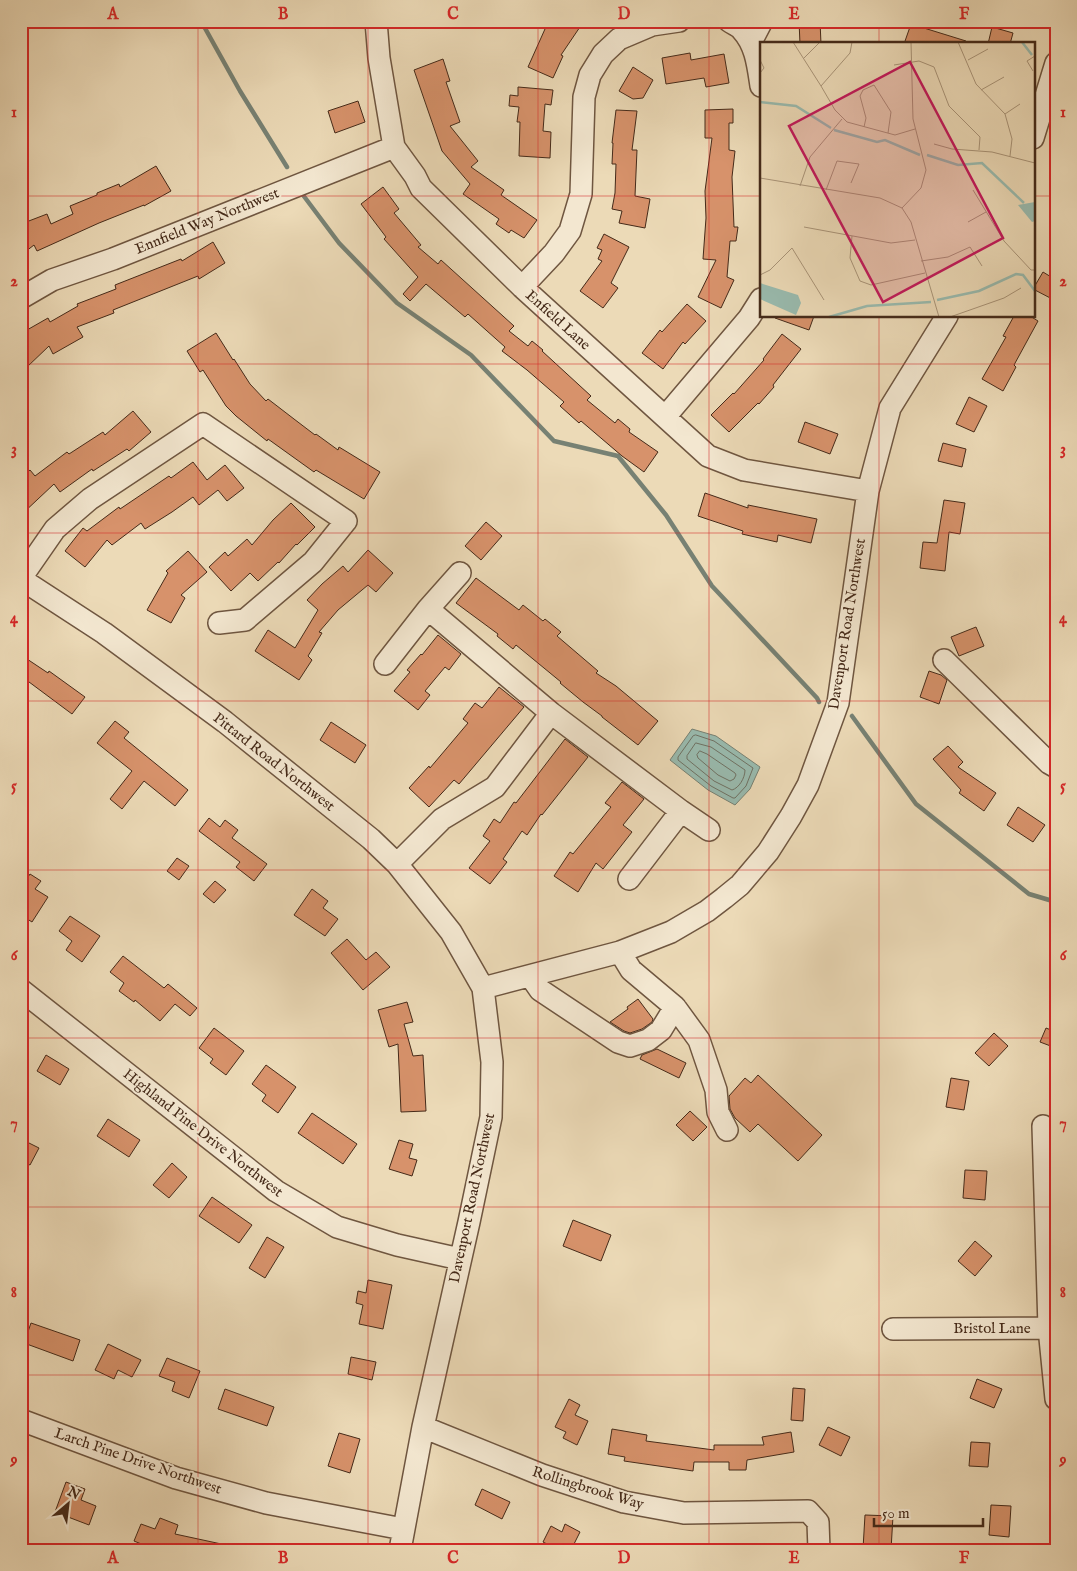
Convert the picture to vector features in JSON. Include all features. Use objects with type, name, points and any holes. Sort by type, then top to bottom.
[{"type":"street","name":"Enfield Lane","points":[[376,21],[379,58],[394,147],[422,188],[522,287],[708,456],[744,470],[868,491]]},
{"type":"street","points":[[522,287],[554,253],[570,231],[581,194],[584,96],[590,75],[603,54],[619,39],[652,25],[679,21]]},
{"type":"street","points":[[729,21],[741,28],[751,42],[758,64],[760,79]]},
{"type":"street","points":[[751,42],[762,21]]},
{"type":"street","points":[[1034,135],[1056,63]]},
{"type":"street","name":"Ennfield Way Northwest","points":[[21,298],[52,280],[113,259],[394,147]]},
{"type":"street","points":[[665,416],[749,318],[760,301]]},
{"type":"street","name":"Davenport Road Northwest","points":[[400,1550],[423,1427],[491,1117],[492,1062],[483,988],[620,952],[677,928],[707,911],[724,898],[740,884],[768,852],[808,785],[838,703],[868,491],[890,408],[946,318]]},
{"type":"street","points":[[21,578],[55,529],[90,499],[203,424],[346,521],[313,562],[245,620],[219,623]]},
{"type":"street","points":[[385,664],[428,609],[460,573]]},
{"type":"street","name":"Pittard Road Northwest","points":[[21,578],[104,633],[225,722],[371,839],[397,864],[452,932],[483,988]]},
{"type":"street","points":[[428,609],[551,714],[709,830]]},
{"type":"street","points":[[944,660],[1049,763],[1056,767]]},
{"type":"street","points":[[397,864],[442,819],[495,787],[551,714]]},
{"type":"street","points":[[629,880],[681,810]]},
{"type":"street","points":[[620,952],[631,970],[675,1007],[699,1040],[716,1090],[718,1112],[727,1130]]},
{"type":"street","points":[[531,976],[540,990],[618,1042],[630,1046],[648,1040],[661,1030],[675,1007]]},
{"type":"street","name":"Highland Pine Drive Northwest","points":[[25,1001],[276,1191],[337,1227],[397,1245],[460,1259]]},
{"type":"street","points":[[1043,1126],[1049,1328]]},
{"type":"street","name":"Bristol Lane","points":[[893,1329],[1049,1328],[1056,1399]]},
{"type":"street","name":"Larch Pine Drive Northwest","points":[[21,1420],[176,1478],[266,1503],[403,1529]]},
{"type":"street","name":"Rollingbrook Way","points":[[423,1427],[542,1475],[624,1502],[684,1513],[808,1511],[818,1522],[819,1550]]},
{"type":"water","points":[[692,729],[716,736],[760,767],[750,789],[735,805],[708,790],[670,760]]},
{"type":"building","points":[[534,21],[584,21],[561,55],[563,56],[553,78],[528,67],[545,29]]},
{"type":"building","points":[[799,21],[820,21],[821,42],[800,42]]},
{"type":"building","points":[[911,24],[966,41],[966,42],[905,42]]},
{"type":"building","points":[[992,27],[1013,33],[1011,42],[988,42]]},
{"type":"building","points":[[690,53],[691,60],[724,54],[729,83],[706,87],[704,78],[666,84],[662,58]]},
{"type":"building","points":[[443,59],[450,81],[446,82],[460,122],[450,126],[478,161],[471,167],[504,190],[501,195],[537,220],[524,238],[511,230],[509,233],[496,224],[499,219],[463,194],[470,184],[442,151],[414,70]]},
{"type":"building","points":[[633,67],[653,80],[643,98],[633,99],[619,91]]},
{"type":"building","points":[[518,87],[553,90],[551,105],[545,104],[543,131],[551,132],[550,158],[519,156],[520,122],[517,122],[519,107],[509,106],[510,95],[518,96]]},
{"type":"building","points":[[358,101],[365,122],[335,133],[328,111]]},
{"type":"building","points":[[733,109],[733,123],[729,123],[729,150],[735,151],[732,177],[734,227],[738,227],[736,241],[730,241],[727,277],[734,280],[721,308],[698,297],[716,260],[703,259],[706,218],[705,191],[712,138],[705,138],[705,110]]},
{"type":"building","points":[[616,110],[637,111],[632,150],[637,150],[635,196],[650,199],[645,228],[619,223],[622,211],[612,209],[615,193],[616,164],[612,164],[612,143]]},
{"type":"building","points":[[156,166],[171,191],[144,206],[99,223],[37,251],[34,245],[21,255],[21,224],[47,214],[51,224],[73,214],[70,206],[119,184],[120,187]]},
{"type":"building","points":[[383,187],[399,209],[394,213],[421,245],[418,247],[438,264],[441,260],[514,326],[509,331],[528,346],[532,341],[543,350],[591,396],[587,400],[615,423],[618,419],[630,429],[629,432],[658,452],[644,472],[581,421],[579,423],[560,406],[564,402],[502,351],[505,347],[468,314],[465,317],[426,284],[410,301],[403,294],[418,277],[384,239],[386,237],[361,204]]},
{"type":"building","points":[[604,234],[629,247],[611,283],[618,288],[603,308],[580,291],[602,261],[598,259],[602,250],[597,248]]},
{"type":"building","points":[[213,242],[225,263],[199,279],[198,276],[113,310],[114,313],[77,327],[83,337],[53,354],[49,346],[27,367],[21,361],[21,336],[27,330],[48,318],[50,322],[78,306],[77,304],[116,289],[115,285],[181,259],[182,261]]},
{"type":"building","points":[[1043,272],[1056,280],[1056,301],[1034,290]]},
{"type":"building","points":[[687,304],[706,321],[685,344],[683,342],[663,369],[642,353],[660,330],[662,332]]},
{"type":"building","points":[[775,318],[813,318],[809,330]]},
{"type":"building","points":[[1013,318],[1033,318],[1038,321],[1014,365],[1016,367],[1003,391],[982,379],[1006,337],[1003,336]]},
{"type":"building","points":[[216,333],[250,384],[266,401],[268,399],[338,450],[339,447],[380,472],[364,499],[316,470],[314,472],[268,439],[267,441],[226,406],[203,370],[200,372],[187,351]]},
{"type":"building","points":[[782,334],[801,349],[773,385],[774,387],[729,432],[711,415],[734,394],[764,360]]},
{"type":"building","points":[[969,397],[987,406],[974,432],[956,424]]},
{"type":"building","points":[[133,411],[151,432],[129,451],[127,449],[93,471],[92,469],[60,492],[54,484],[21,515],[21,478],[30,470],[35,476],[67,452],[69,454],[103,432],[105,435]]},
{"type":"building","points":[[805,422],[838,434],[830,454],[798,442]]},
{"type":"building","points":[[943,443],[966,449],[962,467],[938,461]]},
{"type":"building","points":[[193,462],[207,480],[225,465],[244,488],[227,501],[218,490],[199,505],[193,497],[145,529],[141,523],[112,545],[107,540],[85,567],[65,551],[83,528],[87,531],[119,507],[120,509],[169,476],[171,478]]},
{"type":"building","points":[[705,493],[748,508],[748,505],[817,519],[811,543],[778,535],[777,542],[742,534],[743,531],[698,516]]},
{"type":"building","points":[[944,500],[965,503],[960,534],[949,532],[945,571],[920,568],[923,542],[937,543]]},
{"type":"building","points":[[291,503],[315,527],[258,581],[250,573],[231,591],[209,567],[225,552],[228,556],[247,539],[252,545],[273,520]]},
{"type":"building","points":[[486,522],[502,536],[481,560],[465,546]]},
{"type":"building","points":[[368,550],[393,573],[376,592],[368,585],[338,610],[319,632],[322,633],[308,656],[312,660],[299,680],[255,651],[268,630],[295,648],[318,610],[307,600],[343,566],[348,572]]},
{"type":"building","points":[[188,551],[207,572],[181,595],[185,598],[171,623],[147,610],[168,573],[166,571]]},
{"type":"building","points":[[476,578],[519,610],[523,605],[543,621],[545,619],[561,632],[557,636],[598,671],[596,673],[616,686],[658,721],[638,745],[583,702],[516,645],[513,649],[497,636],[498,634],[456,603]]},
{"type":"building","points":[[976,627],[984,646],[959,656],[951,637]]},
{"type":"building","points":[[438,635],[461,654],[449,670],[445,667],[425,691],[430,695],[418,710],[394,691],[410,672],[407,670]]},
{"type":"building","points":[[21,655],[48,673],[49,671],[85,697],[72,714],[21,676]]},
{"type":"building","points":[[929,671],[941,675],[947,680],[939,704],[920,697]]},
{"type":"building","points":[[499,687],[524,707],[459,784],[454,780],[429,807],[409,788],[429,766],[430,768],[468,723],[463,719],[475,703],[482,708]]},
{"type":"building","points":[[115,721],[129,732],[124,738],[188,790],[175,806],[144,781],[122,809],[110,799],[132,771],[97,743]]},
{"type":"building","points":[[331,722],[366,745],[355,763],[320,740]]},
{"type":"building","points":[[565,739],[588,757],[541,814],[527,835],[522,831],[503,859],[507,862],[490,884],[469,868],[490,841],[483,836],[494,819],[500,823],[514,802],[516,803]]},
{"type":"building","points":[[948,746],[963,762],[958,767],[996,793],[984,811],[959,793],[961,790],[933,759]]},
{"type":"building","points":[[622,782],[644,799],[623,825],[632,832],[603,869],[596,863],[578,892],[554,876],[570,852],[573,854],[611,807],[605,803]]},
{"type":"building","points":[[1018,807],[1045,825],[1033,842],[1007,825]]},
{"type":"building","points":[[209,818],[220,827],[225,820],[238,830],[232,838],[267,864],[254,881],[236,867],[240,862],[199,831]]},
{"type":"building","points":[[177,858],[189,866],[179,880],[167,871]]},
{"type":"building","points":[[30,874],[41,881],[35,889],[48,897],[32,922],[21,915],[21,876],[26,880]]},
{"type":"building","points":[[215,881],[226,890],[214,903],[203,894]]},
{"type":"building","points":[[312,889],[328,901],[323,908],[338,919],[325,936],[294,915]]},
{"type":"building","points":[[70,916],[100,936],[82,962],[66,950],[72,941],[59,931]]},
{"type":"building","points":[[347,939],[366,960],[376,952],[390,967],[363,990],[331,953]]},
{"type":"building","points":[[123,956],[164,988],[168,984],[197,1008],[190,1016],[175,1004],[160,1021],[135,1000],[134,1002],[119,991],[124,983],[110,972]]},
{"type":"building","points":[[638,999],[653,1019],[652,1022],[642,1029],[630,1033],[610,1022],[628,1009],[627,1007]]},
{"type":"building","points":[[407,1002],[413,1022],[404,1024],[413,1056],[423,1055],[426,1111],[401,1112],[398,1044],[389,1047],[378,1010]]},
{"type":"building","points":[[214,1028],[244,1051],[226,1075],[210,1063],[213,1059],[199,1048]]},
{"type":"building","points":[[1046,1028],[1056,1032],[1056,1048],[1040,1042]]},
{"type":"building","points":[[994,1033],[1008,1046],[989,1066],[975,1053]]},
{"type":"building","points":[[657,1049],[686,1063],[679,1078],[640,1059],[642,1055]]},
{"type":"building","points":[[46,1055],[69,1069],[60,1085],[37,1071]]},
{"type":"building","points":[[266,1065],[296,1087],[278,1113],[262,1101],[266,1095],[252,1084]]},
{"type":"building","points":[[758,1075],[822,1135],[798,1161],[758,1124],[750,1132],[735,1118],[730,1109],[729,1096],[745,1078],[751,1083]]},
{"type":"building","points":[[951,1078],[969,1081],[964,1110],[946,1107]]},
{"type":"building","points":[[690,1111],[707,1127],[693,1141],[676,1125]]},
{"type":"building","points":[[312,1113],[357,1144],[343,1164],[298,1133]]},
{"type":"building","points":[[108,1119],[140,1140],[129,1157],[97,1136]]},
{"type":"building","points":[[21,1139],[39,1148],[30,1165],[21,1161]]},
{"type":"building","points":[[399,1140],[413,1144],[409,1158],[417,1160],[412,1176],[389,1169]]},
{"type":"building","points":[[172,1163],[187,1177],[169,1198],[153,1185]]},
{"type":"building","points":[[965,1170],[987,1171],[985,1200],[963,1198]]},
{"type":"building","points":[[212,1197],[252,1225],[239,1243],[199,1216]]},
{"type":"building","points":[[573,1220],[611,1235],[601,1261],[563,1246]]},
{"type":"building","points":[[267,1237],[284,1247],[265,1278],[249,1268]]},
{"type":"building","points":[[975,1241],[992,1256],[975,1276],[958,1261]]},
{"type":"building","points":[[368,1280],[392,1285],[383,1329],[359,1324],[363,1305],[356,1303],[358,1291],[366,1293]]},
{"type":"building","points":[[31,1323],[80,1340],[73,1361],[24,1343]]},
{"type":"building","points":[[108,1344],[141,1360],[132,1377],[118,1370],[114,1379],[95,1370]]},
{"type":"building","points":[[351,1357],[376,1362],[372,1380],[348,1374]]},
{"type":"building","points":[[167,1358],[200,1371],[189,1398],[172,1391],[175,1382],[159,1376]]},
{"type":"building","points":[[977,1379],[1002,1389],[994,1408],[970,1398]]},
{"type":"building","points":[[793,1388],[805,1389],[803,1421],[791,1420]]},
{"type":"building","points":[[225,1389],[274,1407],[267,1426],[218,1409]]},
{"type":"building","points":[[569,1399],[580,1405],[575,1415],[588,1421],[577,1445],[563,1438],[566,1432],[555,1427]]},
{"type":"building","points":[[828,1427],[850,1437],[841,1456],[819,1445]]},
{"type":"building","points":[[612,1429],[647,1435],[646,1441],[714,1450],[714,1445],[764,1445],[762,1437],[791,1432],[794,1452],[747,1460],[746,1470],[729,1470],[729,1462],[694,1462],[693,1471],[624,1461],[625,1457],[608,1454]]},
{"type":"building","points":[[339,1433],[360,1439],[350,1473],[328,1466]]},
{"type":"building","points":[[971,1442],[990,1443],[988,1467],[969,1466]]},
{"type":"building","points":[[66,1482],[85,1489],[81,1500],[96,1506],[89,1525],[55,1512]]},
{"type":"building","points":[[482,1489],[510,1502],[502,1519],[475,1505]]},
{"type":"building","points":[[991,1505],[1011,1506],[1009,1537],[989,1535]]},
{"type":"building","points":[[865,1515],[893,1516],[891,1550],[863,1549]]},
{"type":"building","points":[[160,1518],[178,1525],[175,1534],[226,1545],[226,1550],[156,1550],[134,1541],[141,1524],[155,1529]]},
{"type":"building","points":[[565,1524],[580,1532],[571,1550],[559,1550],[543,1542],[551,1526],[562,1532]]},
{"type":"waterway","points":[[201,21],[240,91],[287,167]]},
{"type":"waterway","points":[[300,191],[339,243],[397,303],[471,355],[554,441],[618,456],[666,515],[712,586],[819,702]]},
{"type":"waterway","points":[[852,716],[916,804],[1029,894],[1056,902]]}]
